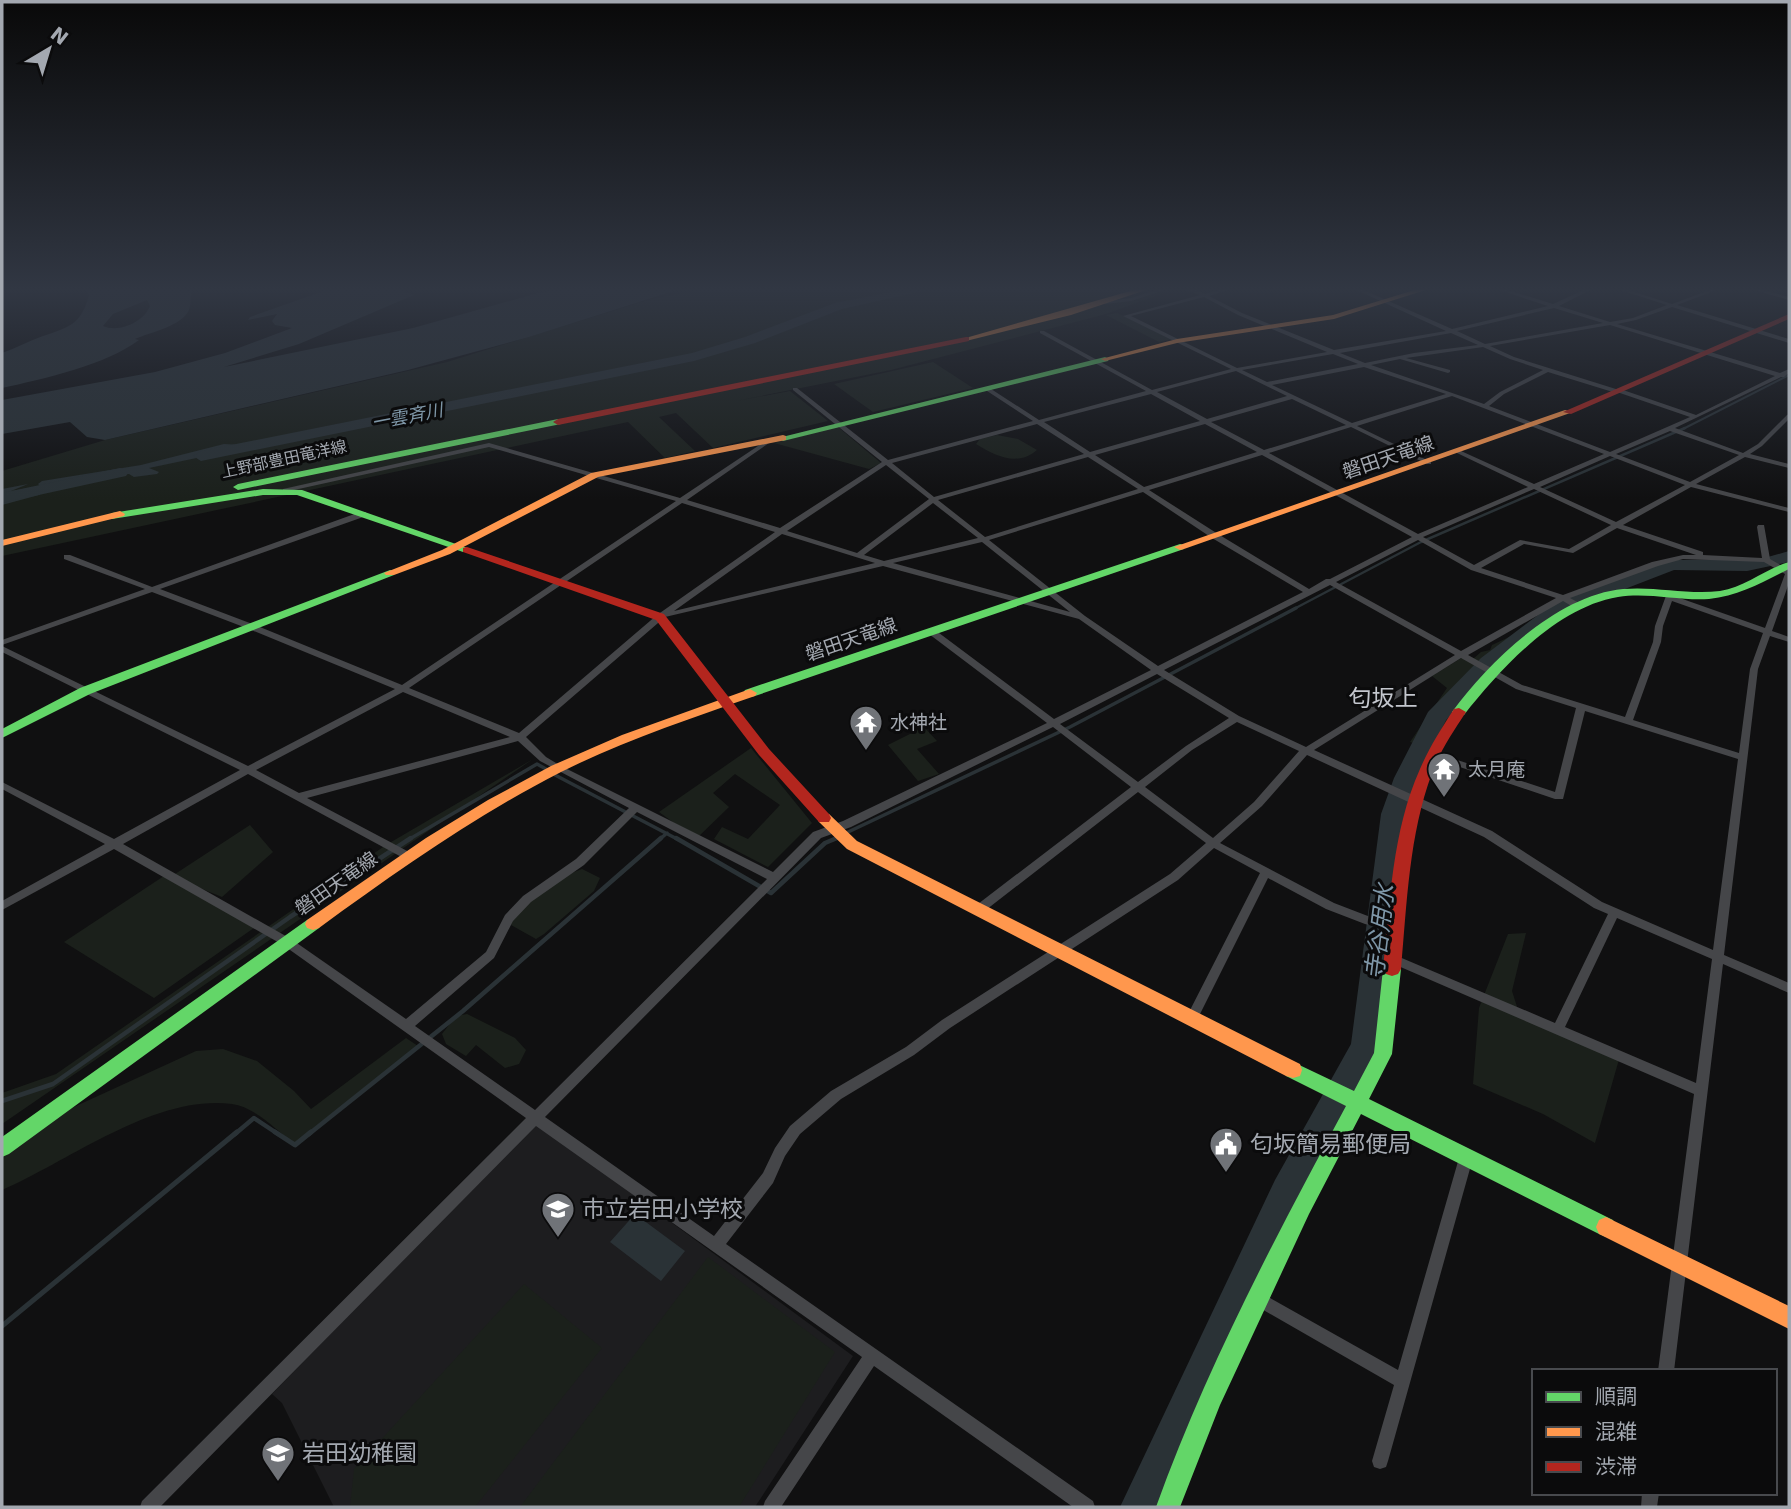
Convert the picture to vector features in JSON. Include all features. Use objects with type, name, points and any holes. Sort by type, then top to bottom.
[{"type":"street","name":"上野部豊田竜洋線","points":[[2,543],[316,470],[882,358]]},
{"type":"street","points":[[1092,358],[1474,568],[1563,598],[1578,606]]},
{"type":"street","points":[[2,734],[85,691],[457,547],[595,475],[766,442],[1107,358]]},
{"type":"street","points":[[1211,358],[1429,463]]},
{"type":"street","points":[[297,797],[520,737],[660,617],[781,531],[887,462],[1234,370],[1294,358]]},
{"type":"street","points":[[1350,358],[1692,485],[1789,510]]},
{"type":"street","points":[[1266,384],[1397,358]]},
{"type":"street","points":[[1401,358],[1448,371]]},
{"type":"street","points":[[1516,358],[1696,417]]},
{"type":"street","name":"磐田天竜線","points":[[2,1147],[407,856],[558,768],[725,702],[1534,426],[1695,358]]},
{"type":"street","points":[[1725,358],[1789,378]]},
{"type":"street","points":[[1484,407],[1502,393],[1547,370]]},
{"type":"street","points":[[148,1507],[535,1115],[817,835],[847,824],[1054,723],[1418,537],[1696,417],[1789,371]]},
{"type":"street","points":[[986,388],[1215,536],[1308,592]]},
{"type":"street","points":[[795,389],[1082,618],[1157,670],[1236,719],[1488,834],[1566,886],[1614,912],[1789,988]]},
{"type":"street","points":[[285,490],[363,514],[660,617],[985,540],[1452,394]]},
{"type":"street","points":[[859,555],[934,499],[1292,397]]},
{"type":"street","points":[[1474,568],[1523,542],[1570,551],[1744,455],[1760,445],[1789,416]]},
{"type":"street","points":[[1668,428],[1744,455],[1789,466]]},
{"type":"street","points":[[2,906],[248,770],[402,690],[766,442]]},
{"type":"street","points":[[112,516],[285,490],[489,445],[681,500],[886,564],[1082,618]]},
{"type":"street","points":[[1460,452],[1616,525],[1713,558]]},
{"type":"street","points":[[2,643],[363,514]]},
{"type":"street","points":[[1761,527],[1766,560]]},
{"type":"street","points":[[67,558],[252,626],[520,737],[543,759],[558,768],[773,877]]},
{"type":"street","points":[[717,1244],[768,1178],[780,1152],[795,1130],[817,1110],[1174,877],[1258,804],[1306,752],[1461,655],[1563,598],[1670,559],[1766,560],[1785,567],[1789,573],[1754,669],[1667,1369]]},
{"type":"street","points":[[1168,1507],[1210,1400],[1302,1207],[1383,1054],[1408,821],[1414,799],[1433,755],[1456,712],[1491,672],[1536,635],[1578,606],[1606,596],[1711,595],[1733,592],[1785,567]]},
{"type":"street","points":[[1329,582],[1519,688],[1742,757]]},
{"type":"street","points":[[1670,596],[1789,640]]},
{"type":"street","points":[[1628,721],[1657,642],[1659,626],[1670,596]]},
{"type":"street","points":[[660,617],[725,702],[833,828],[852,845],[1466,1158],[1789,1318]]},
{"type":"street","points":[[932,632],[1214,844],[1330,906],[1369,921]]},
{"type":"street","points":[[2,649],[248,770],[407,856]]},
{"type":"street","points":[[1433,755],[1559,797],[1581,707]]},
{"type":"street","points":[[978,910],[1138,786],[1236,719]]},
{"type":"street","points":[[2,785],[115,844],[287,942],[1087,1507]]},
{"type":"street","points":[[406,1026],[490,955],[509,918],[527,899],[580,862],[635,808]]},
{"type":"street","points":[[1192,1017],[1266,872]]},
{"type":"street","points":[[1558,1030],[1614,912]]},
{"type":"street","points":[[1393,958],[1701,1091]]},
{"type":"street","points":[[1380,1461],[1466,1158]]},
{"type":"street","points":[[1258,1299],[1403,1381]]},
{"type":"street","points":[[771,1507],[873,1355]]},
{"type":"shaded area","points":[[2,358],[106,358],[55,375],[2,388]]},
{"type":"shaded area","points":[[205,358],[252,358],[224,367],[266,358],[450,358],[105,440],[87,437],[70,422],[2,434],[2,400],[155,372]]},
{"type":"shaded area","points":[[459,358],[935,358],[736,401],[790,391],[828,421],[713,448],[676,413],[659,417],[695,451],[665,458],[628,422],[2,556],[2,471],[105,440]]},
{"type":"shaded area","points":[[933,362],[973,388],[873,412],[834,384]]},
{"type":"shaded area","points":[[838,427],[881,463],[869,469],[774,443]]},
{"type":"shaded area","points":[[997,435],[1018,439],[1037,450],[1030,455],[1014,459],[999,456],[976,444],[980,439]]},
{"type":"shaded area","points":[[224,444],[242,445],[225,452],[149,468],[159,472],[157,474],[134,477],[129,474],[58,483],[39,495],[2,505],[2,489],[28,484],[11,491],[40,486],[38,484],[42,481],[141,465]]},
{"type":"shaded area","points":[[1533,619],[1541,621],[1490,668],[1427,747],[1410,742],[1447,688],[1432,676],[1463,657],[1473,659],[1481,652],[1490,650],[1492,645],[1524,630]]},
{"type":"shaded area","points":[[924,727],[937,741],[917,749],[939,774],[918,781],[888,745]]},
{"type":"shaded area","points":[[751,748],[812,823],[768,867],[714,839],[722,827],[748,839],[780,805],[735,774],[713,793],[729,807],[696,839],[659,812]]},
{"type":"shaded area","points":[[533,759],[2,1124],[2,1093],[56,1074],[386,845]]},
{"type":"shaded area","points":[[250,825],[273,852],[222,897],[180,880],[258,925],[154,998],[64,942],[167,874],[172,876]]},
{"type":"shaded area","points":[[582,869],[600,878],[594,891],[544,934],[536,939],[511,925],[516,911],[569,874]]},
{"type":"shaded area","points":[[1526,933],[1512,991],[1519,1013],[1620,1056],[1595,1143],[1543,1114],[1473,1084],[1479,1008],[1508,934]]},
{"type":"shaded area","points":[[467,1014],[515,1038],[526,1050],[519,1064],[505,1068],[476,1045],[466,1056],[446,1044],[442,1034],[456,1016]]},
{"type":"shaded area","points":[[406,1038],[418,1046],[295,1145],[266,1120],[241,1106],[203,1104],[173,1109],[144,1119],[2,1190],[2,1157],[63,1112],[196,1051],[223,1049],[257,1061],[294,1091],[311,1109]]},
{"type":"shaded area","name":"市立岩田小学校","points":[[535,1122],[853,1356],[755,1507],[334,1507],[282,1403],[272,1394]]},
{"type":"shaded area","points":[[635,1214],[685,1251],[661,1281],[610,1242]]},
{"type":"shaded area","points":[[708,1257],[835,1352],[739,1507],[520,1507]]},
{"type":"shaded area","points":[[524,1284],[602,1348],[475,1507],[350,1507],[354,1469]]},
{"type":"waterway","name":"一雲斉川","points":[[201,456],[687,358]]},
{"type":"waterway","points":[[1685,428],[1789,375]]},
{"type":"waterway","points":[[1292,610],[1421,542],[1685,428]]},
{"type":"waterway","name":"一雲斉川","points":[[2,498],[120,473]]},
{"type":"waterway","name":"寺谷用水","points":[[1140,1507],[1287,1191],[1366,1045],[1393,814],[1406,778],[1436,717],[1488,662],[1561,607],[1671,565],[1761,564],[1789,556]]},
{"type":"waterway","points":[[846,833],[1070,727],[1296,608]]},
{"type":"waterway","points":[[408,840],[537,764],[546,769]]},
{"type":"waterway","points":[[555,775],[666,833]]},
{"type":"waterway","points":[[659,840],[666,833]]},
{"type":"waterway","points":[[666,833],[679,840]]},
{"type":"waterway","points":[[832,840],[839,837]]},
{"type":"waterway","points":[[2,1101],[53,1084],[290,917],[411,838]]},
{"type":"waterway","points":[[309,1134],[463,1011],[661,838]]},
{"type":"waterway","points":[[676,838],[771,893],[825,843],[837,838]]},
{"type":"waterway","points":[[235,1134],[254,1118],[275,1132]]},
{"type":"waterway","points":[[2,1326],[237,1132]]},
{"type":"waterway","points":[[275,1132],[295,1145],[311,1132]]},
{"type":"traffic: fast","points":[[783,438],[1105,359]]},
{"type":"traffic: fast","points":[[238,487],[558,422]]},
{"type":"traffic: fast","points":[[112,516],[263,492],[298,492],[467,550]]},
{"type":"traffic: fast","points":[[750,693],[1180,547]]},
{"type":"traffic: fast","points":[[1459,712],[1509,656],[1574,608],[1597,598],[1619,593],[1720,594],[1747,586],[1789,565]]},
{"type":"traffic: fast","points":[[2,734],[85,691],[390,573]]},
{"type":"traffic: fast","points":[[2,1148],[313,924]]},
{"type":"traffic: fast","points":[[1168,1507],[1210,1400],[1302,1207],[1383,1054],[1392,969]]},
{"type":"traffic: fast","points":[[1293,1070],[1606,1227]]},
{"type":"traffic: slow","points":[[1180,547],[1568,412]]},
{"type":"traffic: slow","points":[[390,573],[446,552],[595,475],[783,438]]},
{"type":"traffic: slow","points":[[2,543],[120,514]]},
{"type":"traffic: slow","points":[[313,924],[432,842],[556,769],[627,738],[750,693]]},
{"type":"traffic: slow","points":[[824,818],[852,845],[1293,1070]]},
{"type":"traffic: slow","points":[[1606,1227],[1789,1318]]},
{"type":"traffic: jam","points":[[558,422],[871,358]]},
{"type":"traffic: jam","points":[[1568,412],[1691,358]]},
{"type":"traffic: jam","points":[[467,550],[660,617],[764,752],[824,818]]},
{"type":"traffic: jam","points":[[1392,969],[1402,868],[1415,803],[1425,772],[1440,741],[1459,712]]},
{"type":"place","name":"水神社","points":[[866,752]]},
{"type":"place","name":"太月庵","points":[[1444,799]]},
{"type":"place","name":"匂坂簡易郵便局","points":[[1226,1174]]},
{"type":"place","name":"市立岩田小学校","points":[[558,1239]]},
{"type":"place","name":"岩田幼稚園","points":[[278,1483]]},
{"type":"district","name":"匂坂上","points":[[1383,698]]}]
